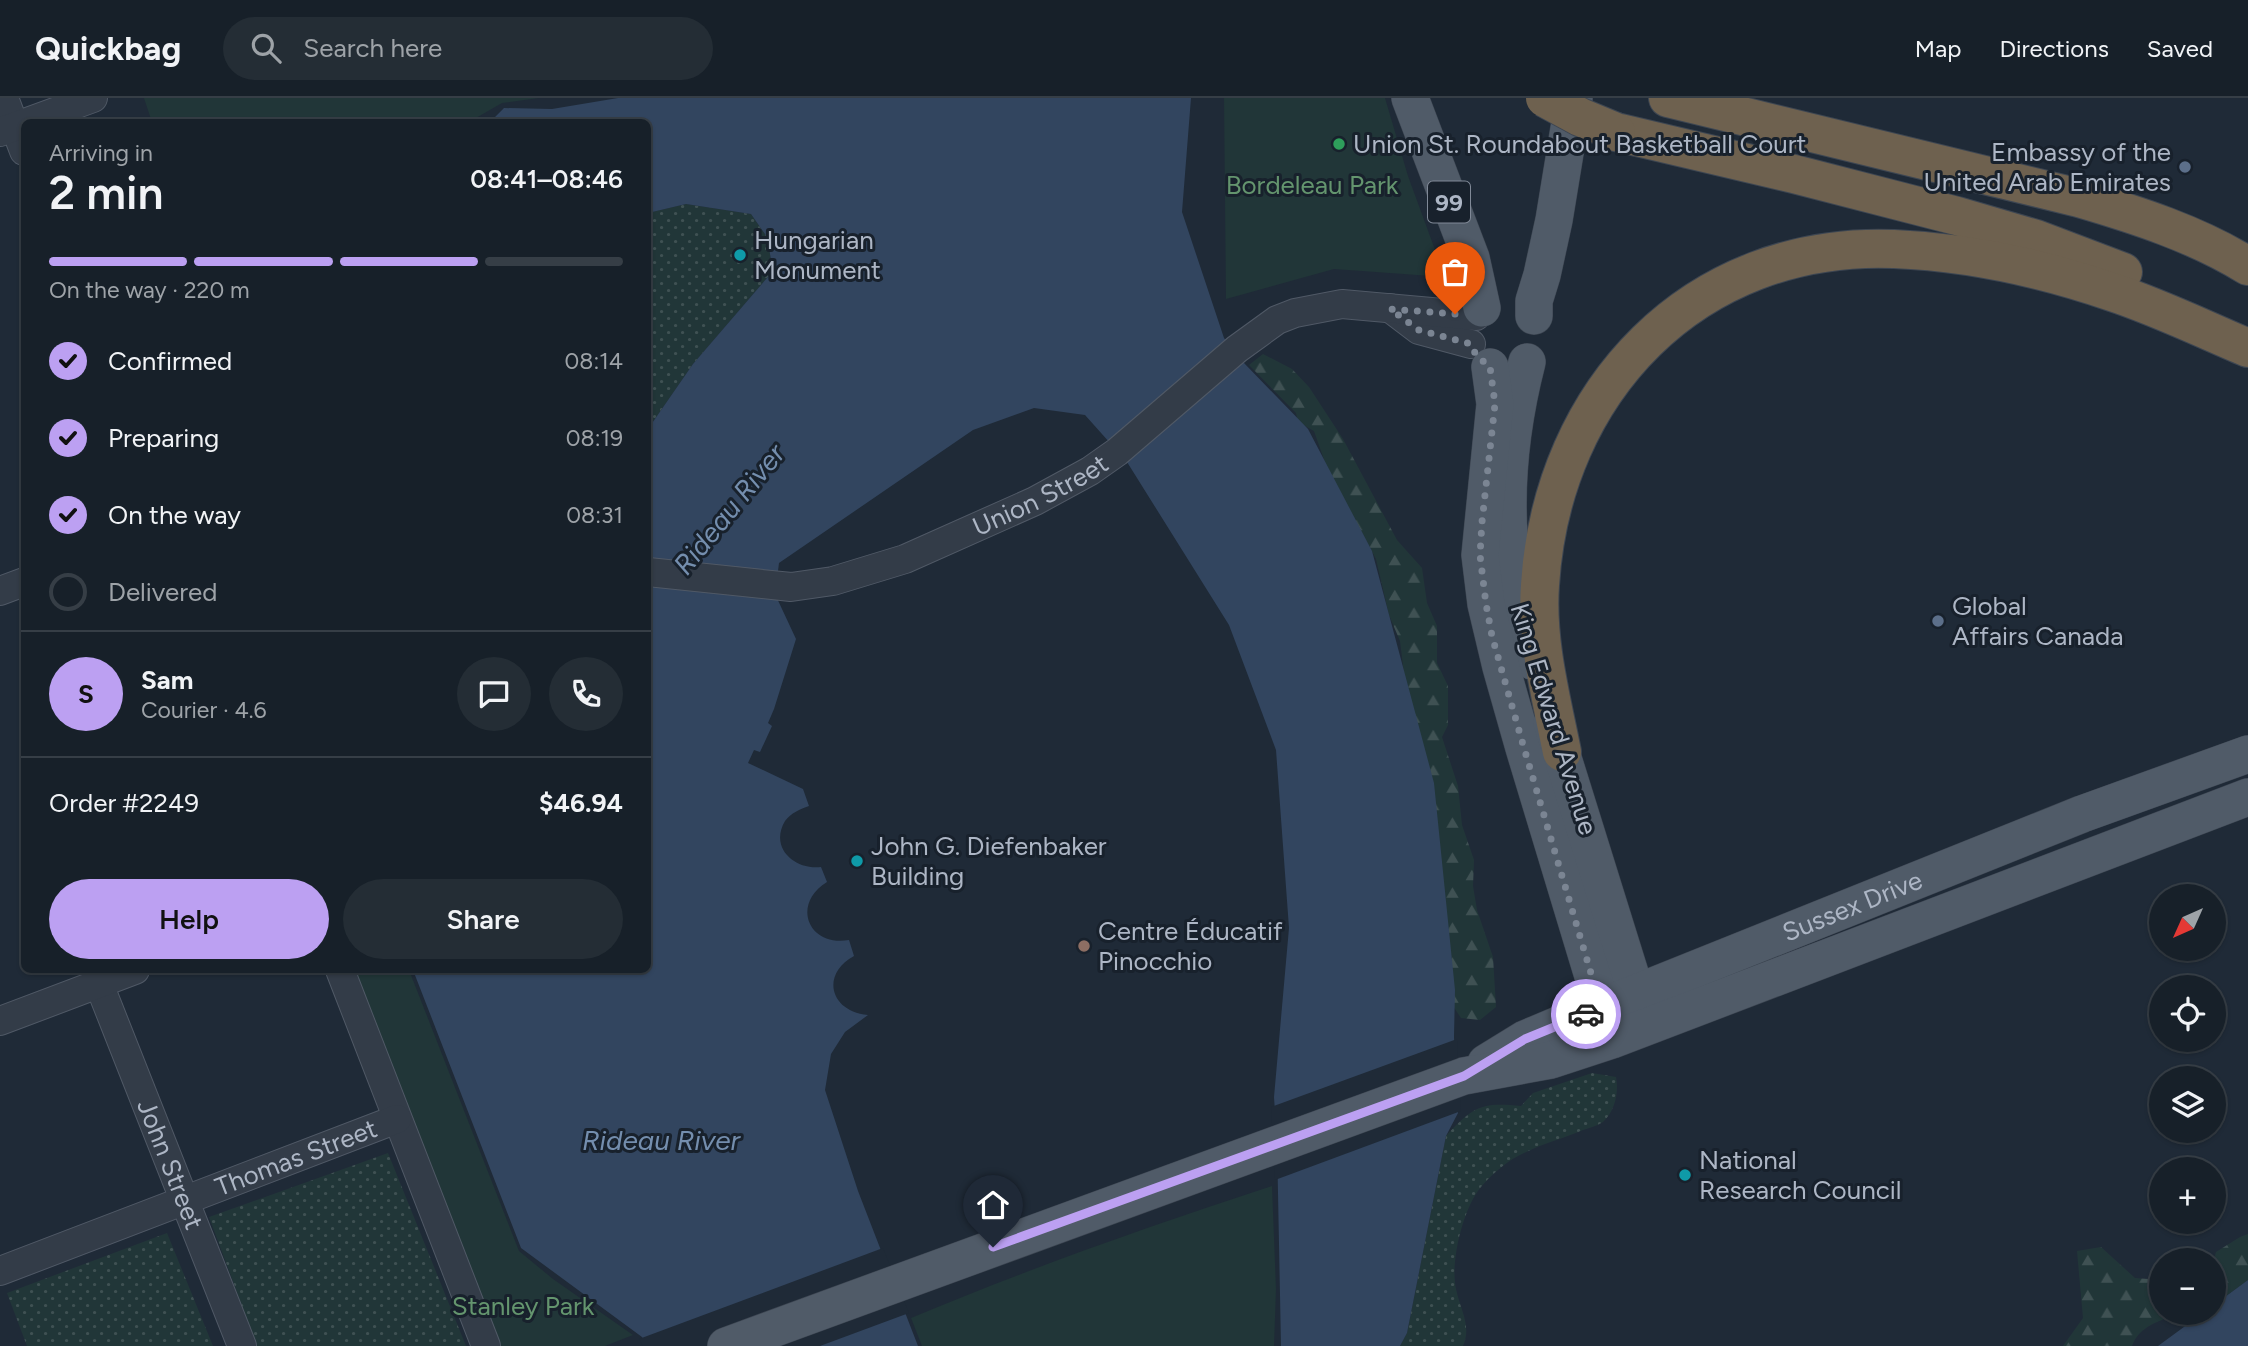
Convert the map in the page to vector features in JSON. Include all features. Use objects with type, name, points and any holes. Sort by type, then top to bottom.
[{"type":"highway","points":[[1545,98],[1616,132],[1880,196],[2036,239],[2120,270],[2187,307],[2248,347]]},
{"type":"highway","points":[[1668,98],[2079,198],[2126,212],[2198,240],[2248,265]]},
{"type":"highway","points":[[1562,752],[1542,643],[1539,589],[1545,536],[1558,485],[1576,439],[1602,396],[1636,352],[1669,320],[1718,287],[1772,264],[1827,252],[1894,249],[1969,256],[2112,292],[2248,347]]},
{"type":"main road","name":"King Edward Avenue","points":[[1410,98],[1471,258],[1480,334],[1495,404],[1480,555],[1492,636],[1607,1024]]},
{"type":"main road","points":[[1534,316],[1534,300],[1554,220],[1574,98]]},
{"type":"main road","points":[[1497,301],[1523,304],[1534,316],[1540,329],[1537,350],[1527,362],[1513,369],[1498,369],[1480,334],[1497,301]]},
{"type":"main road","name":"King Edward Avenue","points":[[1527,362],[1516,404],[1509,469],[1511,563],[1517,597],[1536,677],[1642,1010]]},
{"type":"main road","name":"Sussex Drive","points":[[726,1346],[1464,1076],[1525,1039],[1607,1024],[2082,814],[2248,754]]},
{"type":"main road","name":"Sussex Drive","points":[[1642,1010],[2098,853],[2248,797]]},
{"type":"main road","points":[[2082,814],[2098,853]]},
{"type":"street","points":[[4,98],[13,136]]},
{"type":"street","points":[[49,119],[93,98]]},
{"type":"street","name":"Union Street","points":[[651,572],[791,587],[834,581],[905,559],[1040,498],[1090,471],[1117,452],[1237,349],[1278,320],[1295,313],[1342,304],[1390,309],[1480,334]]},
{"type":"street","points":[[0,592],[21,583]]},
{"type":"street","points":[[0,1021],[127,973]]},
{"type":"street","points":[[341,973],[486,1346]]},
{"type":"street","name":"John Street","points":[[99,984],[242,1346]]},
{"type":"street","name":"Thomas Street","points":[[0,1271],[397,1119]]},
{"type":"green space","points":[[144,98],[539,98],[502,103],[474,119],[151,119]]},
{"type":"green space","name":"Bordeleau Park","points":[[1224,98],[1385,98],[1408,176],[1445,277],[1334,269],[1226,299]]},
{"type":"green space","points":[[686,204],[751,214],[767,237],[773,271],[693,364],[651,425],[651,212]]},
{"type":"green space","points":[[1263,354],[1292,369],[1309,387],[1343,439],[1397,540],[1422,568],[1427,603],[1437,626],[1437,663],[1448,686],[1448,725],[1442,737],[1458,786],[1462,825],[1474,860],[1473,886],[1477,910],[1493,957],[1496,1007],[1480,1020],[1461,1018],[1451,1003],[1400,641],[1389,615],[1376,559],[1326,465],[1314,431],[1298,422],[1296,413],[1249,365]]},
{"type":"green space","name":"Stanley Park","points":[[352,973],[410,973],[519,1251],[553,1279],[633,1335],[605,1346],[496,1346]]},
{"type":"green space","points":[[1592,1073],[1616,1077],[1615,1101],[1607,1118],[1598,1125],[1513,1159],[1485,1183],[1469,1208],[1455,1265],[1456,1289],[1466,1324],[1463,1346],[1400,1346],[1407,1333],[1446,1136],[1471,1112],[1479,1108],[1497,1105],[1521,1106],[1533,1093]]},
{"type":"green space","points":[[388,1153],[466,1346],[257,1346],[209,1217]]},
{"type":"green space","points":[[1272,1186],[1276,1289],[1274,1346],[922,1346],[911,1318],[1090,1248]]},
{"type":"green space","points":[[167,1233],[213,1346],[27,1346],[7,1293]]},
{"type":"green space","points":[[2248,1234],[2248,1280],[2226,1296],[2226,1248],[2222,1248]]},
{"type":"green space","points":[[2101,1247],[2135,1278],[2149,1279],[2149,1325],[2152,1325],[2135,1339],[2132,1346],[2063,1346],[2083,1318],[2077,1251]]},
{"type":"water","name":"Rideau River","points":[[618,98],[1191,98],[1182,212],[1224,338],[1244,363],[1308,429],[1372,551],[1434,783],[1455,990],[1454,1037],[1458,1113],[1446,1136],[1407,1333],[1400,1346],[1281,1346],[1274,1097],[1289,928],[1276,750],[1229,625],[1127,462],[1085,415],[1034,408],[973,430],[779,563],[775,594],[796,639],[768,723],[772,726],[760,752],[754,750],[748,763],[803,789],[809,806],[785,821],[780,840],[787,855],[794,861],[811,867],[821,867],[827,882],[809,901],[809,922],[823,937],[849,940],[854,956],[837,972],[834,991],[845,1007],[868,1015],[845,1032],[831,1054],[825,1090],[858,1191],[918,1346],[647,1346],[642,1337],[521,1248],[414,973],[651,973],[651,425],[693,364],[773,271],[767,237],[751,214],[686,204],[651,212],[651,119],[493,119],[504,108],[552,109]]},
{"type":"water","points":[[2248,1280],[2248,1346],[2158,1346],[2187,1325],[2226,1325],[2226,1296]]},
{"type":"pier","points":[[1457,1039],[1461,1111],[1275,1180],[1271,1107]]},
{"type":"pier","points":[[883,1248],[909,1313],[820,1346],[643,1346],[639,1339]]},
{"type":"way so far","points":[[1455,314],[1390,309],[1419,330],[1471,344],[1476,355],[1490,367],[1495,404],[1480,555],[1486,604],[1492,636],[1601,1007],[1586,1014]]},
{"type":"place","name":"Union St. Roundabout Basketball Court","points":[[1339,144]]},
{"type":"place","name":"Embassy of the United Arab Emirates","points":[[2185,167]]},
{"type":"place","name":"Hungarian Monument","points":[[740,255]]},
{"type":"place","name":"Global Affairs Canada","points":[[1938,621]]},
{"type":"place","name":"John G. Diefenbaker Building","points":[[857,861]]},
{"type":"place","name":"Centre Éducatif Pinocchio","points":[[1084,946]]},
{"type":"place","name":"National Research Council","points":[[1685,1175]]},
{"type":"route","points":[[993,1247],[1464,1076],[1525,1039],[1586,1014]]}]
